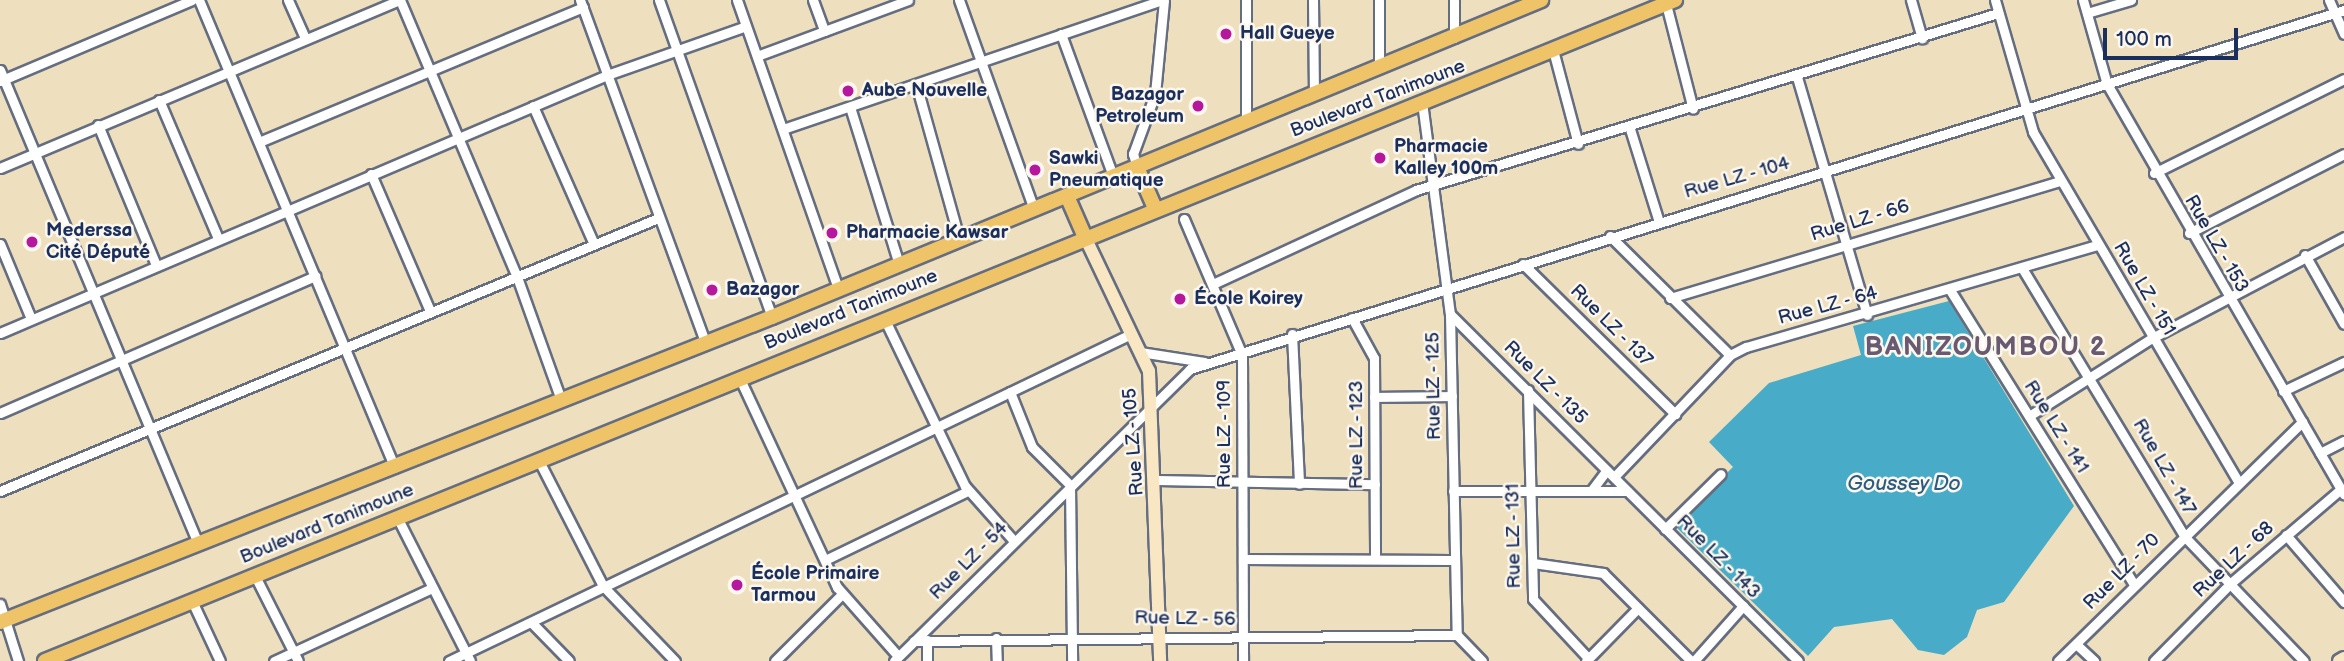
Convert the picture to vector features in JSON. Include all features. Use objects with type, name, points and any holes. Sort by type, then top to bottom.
[{"type":"main road","name":"Boulevard Tanimoune","points":[[3,621],[197,541],[395,468],[706,344],[1454,38],[1540,0]]},
{"type":"main road","name":"Boulevard Tanimoune","points":[[45,661],[1154,206],[1670,2]]},
{"type":"main road","points":[[1137,167],[1154,206]]},
{"type":"main road","points":[[1067,196],[1084,235]]},
{"type":"main road","name":"Rue LZ - 105","points":[[1084,235],[1140,352],[1151,402],[1157,480],[1160,661]]},
{"type":"main road","points":[[2339,661],[2344,658]]},
{"type":"street","points":[[192,0],[1,76],[197,541]]},
{"type":"street","points":[[199,0],[395,468]]},
{"type":"street","points":[[288,0],[305,38]]},
{"type":"street","points":[[0,168],[399,0],[517,277],[561,400]]},
{"type":"street","points":[[659,0],[772,317]]},
{"type":"street","points":[[737,0],[838,289]]},
{"type":"street","points":[[813,0],[824,31]]},
{"type":"street","points":[[757,57],[884,4],[908,0]]},
{"type":"street","points":[[959,0],[1034,209]]},
{"type":"street","points":[[783,129],[1163,0],[1155,94],[1133,154],[1137,167]]},
{"type":"street","points":[[1246,0],[1246,122]]},
{"type":"street","points":[[1313,0],[1314,94]]},
{"type":"street","points":[[1379,0],[1379,68]]},
{"type":"street","points":[[1454,0],[1454,38]]},
{"type":"street","points":[[1911,0],[1922,38]]},
{"type":"street","name":"Rue LZ - 151","points":[[1995,0],[2026,113],[2097,245],[2237,480]]},
{"type":"street","name":"Rue LZ - 153","points":[[2083,0],[2107,84],[2154,173],[2225,296],[2342,491]]},
{"type":"street","points":[[2087,13],[2131,0]]},
{"type":"street","points":[[2329,0],[2339,12],[2344,34]]},
{"type":"street","points":[[1670,2],[1693,108]]},
{"type":"street","points":[[258,142],[581,3],[706,344]]},
{"type":"street","name":"Rue LZ - 104","points":[[1151,402],[1179,375],[1242,350],[1523,264],[1658,219],[2026,113],[2107,84],[2339,12]]},
{"type":"street","points":[[1214,284],[1432,186],[1797,78],[1998,13]]},
{"type":"street","points":[[0,332],[607,75],[676,48],[746,26]]},
{"type":"street","points":[[1061,34],[1113,176]]},
{"type":"street","points":[[1553,50],[1578,144]]},
{"type":"street","points":[[1797,78],[1867,315]]},
{"type":"street","points":[[2154,173],[2344,79]]},
{"type":"street","points":[[916,84],[960,238]]},
{"type":"street","points":[[159,100],[218,238]]},
{"type":"street","name":"Rue LZ - 125","points":[[1422,102],[1450,314],[1452,560],[1457,635]]},
{"type":"street","points":[[533,106],[594,244]]},
{"type":"street","points":[[850,107],[900,264]]},
{"type":"street","points":[[98,125],[156,265]]},
{"type":"street","points":[[1630,129],[1658,219]]},
{"type":"street","points":[[2189,233],[2344,154]]},
{"type":"street","points":[[371,174],[430,311]]},
{"type":"street","name":"Rue LZ - 66","points":[[1670,298],[1846,243],[2061,181]]},
{"type":"street","points":[[0,491],[344,346],[658,218]]},
{"type":"street","name":"Rue LZ - 109","points":[[1184,219],[1242,350],[1243,661]]},
{"type":"street","points":[[1610,236],[1730,355],[1614,477]]},
{"type":"street","points":[[2029,416],[2152,338],[2225,296],[2344,237]]},
{"type":"street","points":[[0,244],[31,319]]},
{"type":"street","name":"Rue LZ - 64","points":[[1730,355],[2097,245]]},
{"type":"street","points":[[2305,255],[2344,324]]},
{"type":"street","name":"Rue LZ - 137","points":[[1523,264],[1675,414]]},
{"type":"street","name":"Rue LZ - 147","points":[[2022,268],[2090,376],[2184,536],[2232,582],[2304,661]]},
{"type":"street","points":[[0,414],[315,276]]},
{"type":"street","name":"Rue LZ - 141","points":[[1950,290],[2133,583]]},
{"type":"street","name":"Rue LZ - 135","points":[[1450,314],[1614,477]]},
{"type":"street","points":[[883,317],[968,491],[1014,541]]},
{"type":"street","name":"Rue LZ - 123","points":[[1352,317],[1373,348],[1375,559]]},
{"type":"street","points":[[449,661],[468,657],[603,586],[1131,334]]},
{"type":"street","points":[[1292,334],[1299,484]]},
{"type":"street","points":[[1140,352],[1208,362]]},
{"type":"street","points":[[2283,391],[2344,362]]},
{"type":"street","points":[[739,377],[799,494],[825,560],[842,594],[896,659]]},
{"type":"street","name":"Rue LZ - 131","points":[[1528,390],[1530,491],[1537,608],[1587,660]]},
{"type":"street","points":[[1010,392],[1032,447],[1070,485],[1072,661]]},
{"type":"street","points":[[1374,397],[1452,396]]},
{"type":"street","name":"Rue LZ - 54","points":[[896,659],[1151,402]]},
{"type":"street","name":"Rue LZ - 70","points":[[2058,661],[2237,480],[2302,422]]},
{"type":"street","points":[[2320,453],[2344,441]]},
{"type":"street","points":[[538,459],[603,586],[675,661]]},
{"type":"street","points":[[1591,491],[1606,470]]},
{"type":"street","points":[[1665,528],[1721,474]]},
{"type":"street","name":"Rue LZ - 143","points":[[1614,477],[1798,661]]},
{"type":"street","points":[[1157,480],[1243,484],[1375,484]]},
{"type":"street","points":[[825,560],[968,491]]},
{"type":"street","points":[[1453,491],[1627,491]]},
{"type":"street","name":"Rue LZ - 68","points":[[2154,661],[2232,582],[2342,491]]},
{"type":"street","points":[[397,517],[430,589],[468,657]]},
{"type":"street","points":[[2286,535],[2344,602]]},
{"type":"street","points":[[1243,559],[1452,560]]},
{"type":"street","points":[[1533,563],[1592,568],[1692,661],[1743,606]]},
{"type":"street","points":[[254,574],[298,661]]},
{"type":"street","points":[[274,661],[430,589]]},
{"type":"street","points":[[775,661],[842,594]]},
{"type":"street","points":[[192,601],[220,661]]},
{"type":"street","points":[[0,604],[3,621],[18,661]]},
{"type":"street","points":[[1587,660],[1638,608]]},
{"type":"street","points":[[531,622],[569,661]]},
{"type":"street","name":"Rue LZ - 56","points":[[914,641],[1160,635],[1457,635]]},
{"type":"street","points":[[1457,635],[1482,661]]},
{"type":"street","points":[[996,638],[997,661]]},
{"type":"street","points":[[927,640],[927,661]]},
{"type":"street","points":[[2076,644],[2094,661]]},
{"type":"water","name":"Goussey Do","points":[[1949,301],[2074,506],[2004,602],[1977,610],[1967,637],[1944,655],[1918,650],[1892,619],[1834,627],[1808,656],[1674,525],[1733,467],[1709,442],[1769,383],[1861,355],[1853,326]]},
{"type":"place","name":"Hall Gueye","points":[[1226,34]]},
{"type":"place","name":"Aube Nouvelle","points":[[848,91]]},
{"type":"place","name":"Bazagor Petroleum","points":[[1198,106]]},
{"type":"place","name":"Pharmacie Kalley 100m","points":[[1380,158]]},
{"type":"place","name":"Sawki Pneumatique","points":[[1035,170]]},
{"type":"place","name":"Pharmacie Kawsar","points":[[832,233]]},
{"type":"place","name":"Mederssa Cité Député","points":[[32,242]]},
{"type":"place","name":"Bazagor","points":[[712,290]]},
{"type":"place","name":"École Koirey","points":[[1180,299]]},
{"type":"place","name":"École Primaire Tarmou","points":[[737,585]]},
{"type":"district","name":"BANIZOUMBOU 2","points":[[1986,348]]}]
